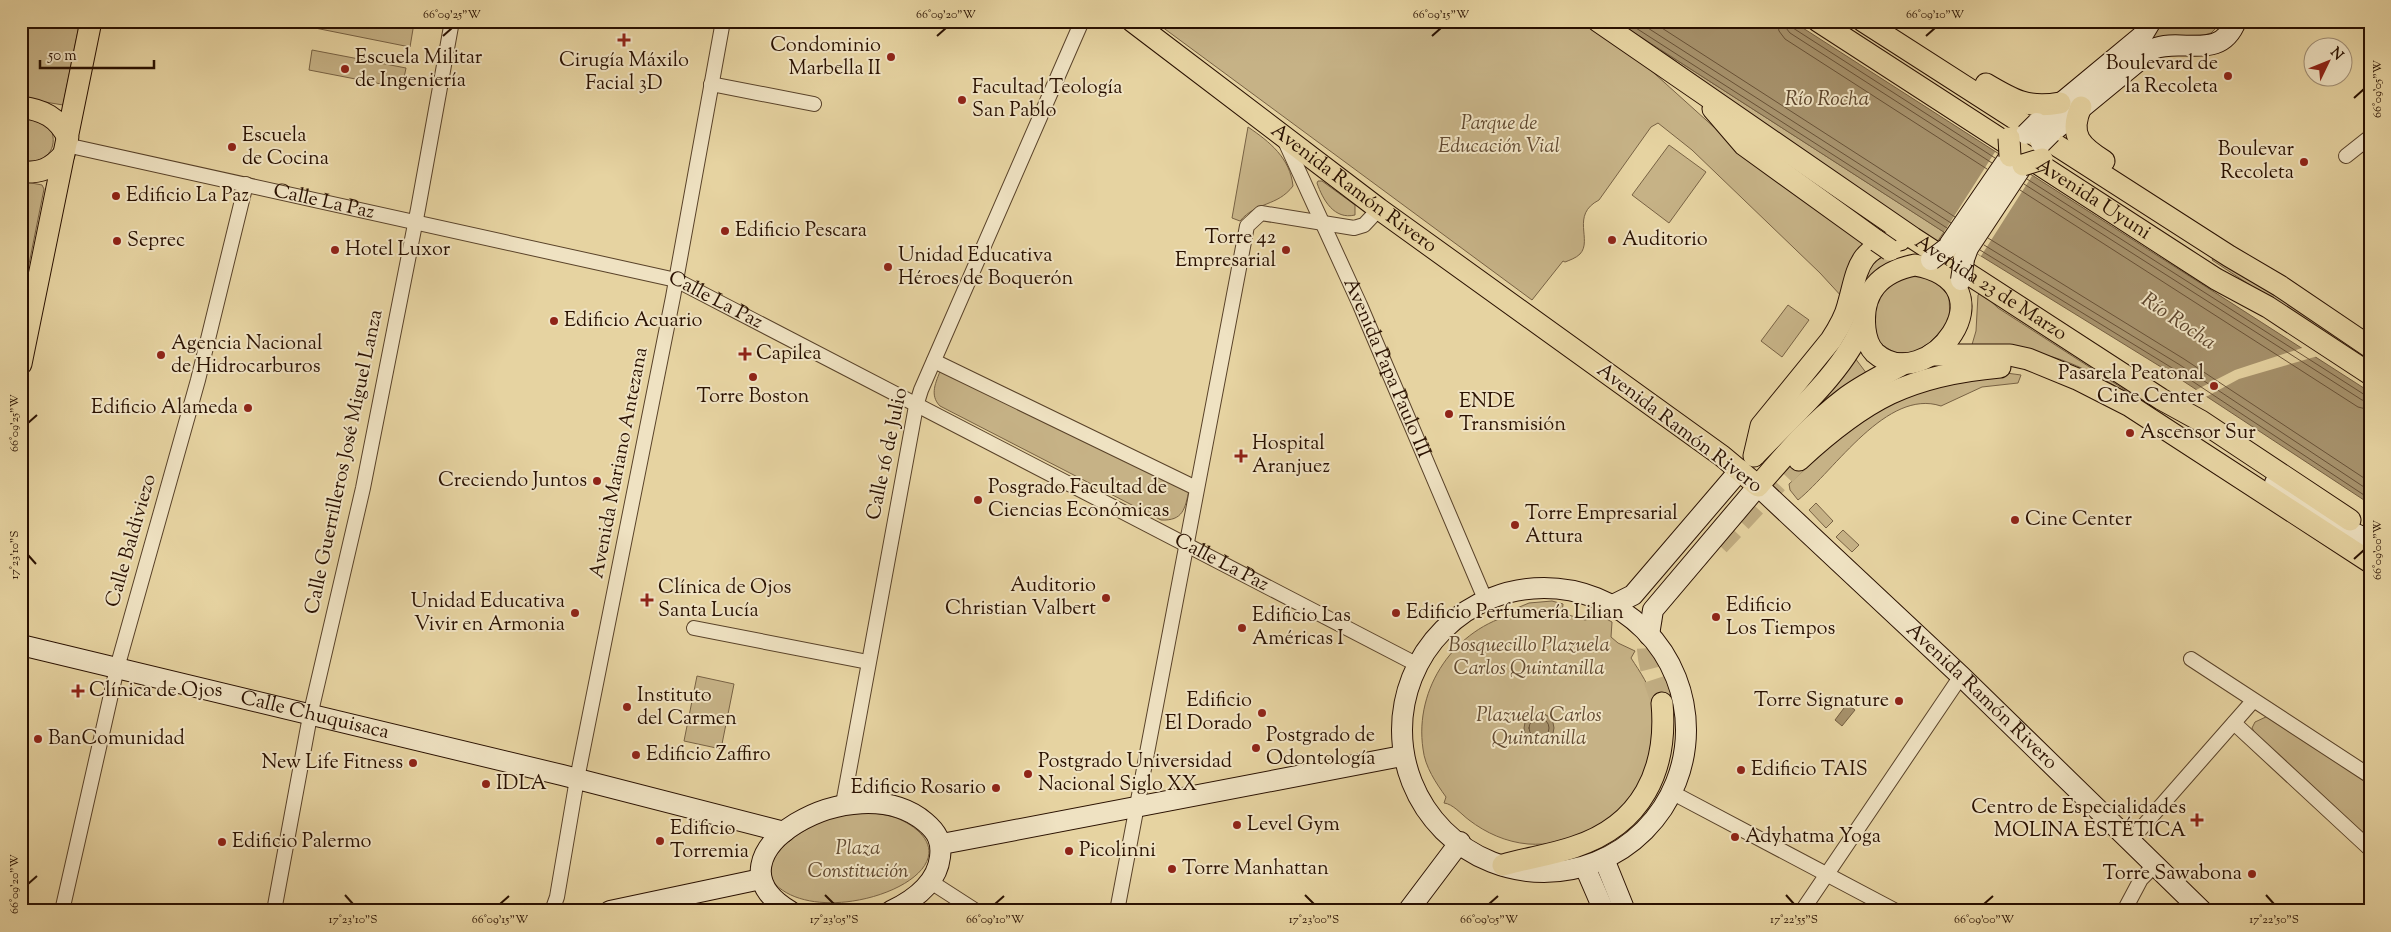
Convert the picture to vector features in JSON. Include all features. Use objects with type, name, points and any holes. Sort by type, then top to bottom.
[{"type":"main road","points":[[21,364],[91,21]]},
{"type":"main road","name":"Avenida Ramón Rivero","points":[[1132,21],[1379,209],[1747,463],[1758,486],[1961,676],[2202,911]]},
{"type":"main road","name":"Avenida 23 de Marzo","points":[[1598,21],[1913,238],[2161,400],[2201,421],[2350,520]]},
{"type":"main road","name":"Avenida Uyuni","points":[[1818,21],[2216,280],[2268,307],[2370,374]]},
{"type":"main road","points":[[1830,21],[1985,115],[2004,131],[2009,138],[2072,172],[2221,270],[2268,307]]},
{"type":"main road","name":"Avenida Uyuni","points":[[1863,21],[2229,256],[2280,286],[2370,347]]},
{"type":"main road","points":[[1882,21],[2010,98],[2024,104],[2039,106],[2071,105]]},
{"type":"main road","points":[[1962,308],[1958,295],[1951,283],[1941,273],[1929,267],[1947,253],[2027,148],[2071,105],[2149,35],[2170,44],[2190,47],[2214,44],[2225,37],[2237,23]]},
{"type":"main road","points":[[1697,89],[1744,145],[1884,245],[1947,253]]},
{"type":"main road","points":[[2071,105],[2079,140],[2086,149],[2235,248],[2280,286]]},
{"type":"main road","points":[[21,107],[45,113],[56,119],[66,145]]},
{"type":"main road","points":[[21,172],[36,173],[48,169],[66,145]]},
{"type":"main road","points":[[1747,463],[1761,426],[1841,325],[1848,306],[1856,271],[1863,259],[1878,247],[1892,241],[1913,238]]},
{"type":"main road","points":[[1649,635],[1653,610],[1796,442],[1838,403],[1903,364],[1931,355],[1946,343],[1957,327],[1962,308],[1961,280],[1947,253]]},
{"type":"main road","points":[[1903,364],[1882,358],[1873,351],[1866,341],[1864,321],[1866,302],[1874,287],[1885,276],[1900,268],[1947,253]]},
{"type":"main road","points":[[1609,607],[1633,595],[1747,463],[1837,367],[1858,339],[1864,321]]},
{"type":"main road","name":"Avenida 23 de Marzo","points":[[1931,355],[2010,355],[2077,379],[2130,406],[2338,544],[2368,555]]},
{"type":"main road","points":[[1799,460],[1862,408],[1903,387],[1935,376],[1971,370],[1999,367],[2050,369]]},
{"type":"main road","points":[[2161,400],[2196,430],[2342,528],[2368,555]]},
{"type":"main road","points":[[1526,590],[1560,591],[1585,597],[1609,607],[1649,635],[1672,666],[1682,689],[1688,712],[1687,753],[1682,774],[1673,793],[1660,813],[1644,831],[1625,847],[1585,867],[1544,872],[1503,865],[1488,859],[1460,842],[1437,820],[1416,789],[1402,756],[1400,732],[1402,708],[1407,686],[1416,664],[1441,631],[1469,608],[1485,599],[1509,592],[1526,590]]},
{"type":"main road","name":"Calle Chuquisaca","points":[[21,645],[577,779],[784,832]]},
{"type":"main road","points":[[1503,865],[1574,848],[1599,837],[1620,822],[1638,803],[1652,781],[1661,756],[1664,730],[1662,703]]},
{"type":"main road","points":[[942,844],[1402,756]]},
{"type":"main road","points":[[790,911],[776,901],[766,890],[761,879],[759,870],[766,850],[784,832],[807,818],[843,804],[867,802],[891,804],[915,814],[932,828],[942,844],[940,862],[931,882],[903,905],[891,911]]},
{"type":"main road","points":[[1408,911],[1460,842]]},
{"type":"main road","points":[[1604,859],[1625,911]]},
{"type":"main road","points":[[1585,867],[1604,911]]},
{"type":"main road","points":[[610,911],[761,879]]},
{"type":"street","name":"Calle Guerrilleros José Miguel Lanza","points":[[274,911],[310,716],[363,488],[452,21]]},
{"type":"street","name":"Avenida Mariano Antezana","points":[[552,911],[557,897],[577,779],[676,280],[723,21]]},
{"type":"street","name":"Calle 16 de Julio","points":[[843,804],[916,406],[934,360],[1082,21]]},
{"type":"street","points":[[712,84],[814,104]]},
{"type":"street","points":[[2346,156],[2370,137]]},
{"type":"street","name":"Avenida Papa Paulo III","points":[[1284,138],[1360,305],[1485,599]]},
{"type":"street","name":"Calle La Paz","points":[[66,145],[676,280],[1416,664]]},
{"type":"street","name":"Calle Baldiviezo","points":[[62,911],[117,668],[198,380],[246,184]]},
{"type":"street","points":[[1117,911],[1247,226],[1261,213],[1354,228],[1364,225],[1379,209]]},
{"type":"street","points":[[934,360],[1196,488]]},
{"type":"street","points":[[694,628],[868,662]]},
{"type":"street","points":[[2191,659],[2370,776]]},
{"type":"street","points":[[1802,911],[1961,676]]},
{"type":"street","points":[[2130,841],[2253,700]]},
{"type":"street","points":[[2234,723],[2370,849]]},
{"type":"street","points":[[1673,793],[1896,911]]},
{"type":"street","points":[[2124,911],[2141,879],[2155,865]]},
{"type":"street","points":[[931,882],[976,911]]},
{"type":"green space","points":[[21,21],[80,21],[63,105],[21,98]]},
{"type":"green space","points":[[316,21],[405,21],[414,23],[410,47],[315,28]]},
{"type":"green space","name":"Parque de Educación Vial","points":[[1154,21],[1585,21],[1645,65],[1736,147],[1870,245],[1843,298],[1820,273],[1692,150],[1658,123],[1651,127],[1599,200],[1590,206],[1584,220],[1584,242],[1580,254],[1575,258],[1563,261],[1532,300]]},
{"type":"green space","points":[[2158,21],[2223,21],[2211,33],[2204,35],[2167,36],[2148,41]]},
{"type":"green space","points":[[312,50],[406,68],[402,88],[309,70]]},
{"type":"green space","points":[[1661,50],[1944,232],[1937,242],[1754,121]]},
{"type":"green space","points":[[21,117],[41,121],[52,132],[53,139],[50,151],[41,159],[28,162],[21,161]]},
{"type":"green space","points":[[1248,127],[1278,152],[1288,167],[1293,186],[1280,198],[1253,210],[1240,221],[1232,218]]},
{"type":"green space","points":[[1669,145],[1706,172],[1669,223],[1632,195]]},
{"type":"green space","points":[[21,181],[42,185],[44,189],[21,304]]},
{"type":"green space","points":[[1322,181],[1355,205],[1355,215],[1348,216],[1335,212],[1326,202],[1317,183]]},
{"type":"green space","points":[[1881,253],[1895,262],[1868,282],[1860,283],[1864,269]]},
{"type":"green space","points":[[2215,256],[2370,358],[2370,364],[2212,260]]},
{"type":"green space","points":[[1906,277],[1926,278],[1939,286],[1949,296],[1950,319],[1923,348],[1900,354],[1879,343],[1875,331],[1874,311],[1876,303],[1886,289]]},
{"type":"green space","points":[[1981,292],[1998,308],[2156,410],[2084,369],[2054,357],[2022,352],[1971,348],[1976,331],[1978,295]]},
{"type":"green space","points":[[1788,305],[1809,320],[1782,357],[1761,341]]},
{"type":"green space","points":[[1855,358],[1867,374],[1789,439]]},
{"type":"green space","points":[[941,369],[1189,490],[1182,512],[1174,518],[1161,520],[940,406],[934,393]]},
{"type":"green space","points":[[1999,372],[2021,375],[2018,383],[1982,387],[1941,406],[1921,404],[1901,409],[1882,420],[1863,435],[1798,500],[1790,490],[1789,484],[1853,425],[1928,385]]},
{"type":"green space","points":[[1816,503],[1833,521],[1826,528],[1809,510]]},
{"type":"green space","points":[[1843,530],[1859,545],[1852,552],[1836,537]]},
{"type":"green space","name":"Plazuela Carlos Quintanilla","points":[[1552,601],[1563,604],[1562,613],[1585,620],[1601,616],[1612,622],[1611,637],[1618,643],[1635,651],[1631,658],[1645,680],[1652,697],[1654,731],[1649,758],[1639,783],[1625,804],[1606,822],[1583,835],[1557,843],[1528,844],[1504,839],[1489,833],[1454,807],[1444,803],[1446,797],[1438,786],[1424,756],[1422,726],[1425,704],[1432,683],[1443,664],[1457,647],[1474,632],[1493,621],[1515,614],[1517,608],[1529,603]]},
{"type":"green space","points":[[697,676],[734,684],[721,749],[684,741]]},
{"type":"green space","points":[[2268,716],[2370,779],[2370,851],[2255,733],[2252,728],[2255,722]]},
{"type":"green space","name":"Plaza Constitución","points":[[857,812],[874,813],[896,818],[917,830],[929,848],[925,865],[909,881],[884,893],[855,901],[825,903],[797,897],[775,884],[771,874],[772,865],[776,855],[792,839],[825,820]]},
{"type":"water","name":"Río Rocha","points":[[1616,21],[1792,21],[2370,392],[2370,504],[2174,375],[1981,256]]},
{"type":"water","points":[[1847,704],[1855,710],[1842,726],[1835,720]]},
{"type":"water","points":[[1539,713],[1545,714],[1553,722],[1553,734],[1545,742],[1539,743],[1533,742],[1525,734],[1524,728],[1525,722],[1533,714]]},
{"type":"pier","points":[[1995,152],[2032,176],[1981,256],[1944,232]]},
{"type":"pier","points":[[2305,347],[2318,356],[2239,379],[2204,398],[2194,391],[2235,370]]},
{"type":"tunnel","points":[[1719,545],[1799,460]]},
{"type":"tunnel","points":[[1653,617],[1649,628],[1647,650],[1651,671],[1662,703]]},
{"type":"place","name":"Cirugía Máxilo Facial 3D","points":[[624,40]]},
{"type":"place","name":"Condominio Marbella II","points":[[891,57]]},
{"type":"place","name":"Escuela Militar de Ingeniería","points":[[345,69]]},
{"type":"place","name":"Boulevard de la Recoleta","points":[[2228,76]]},
{"type":"place","name":"Facultad Teología San Pablo","points":[[962,100]]},
{"type":"place","name":"Escuela de Cocina","points":[[232,147]]},
{"type":"place","name":"Boulevar Recoleta","points":[[2304,162]]},
{"type":"place","name":"Edificio La Paz","points":[[116,196]]},
{"type":"place","name":"Edificio Pescara","points":[[725,231]]},
{"type":"place","name":"Auditorio","points":[[1612,240]]},
{"type":"place","name":"Seprec","points":[[117,241]]},
{"type":"place","name":"Hotel Luxor","points":[[335,250]]},
{"type":"place","name":"Torre 42 Empresarial","points":[[1286,250]]},
{"type":"place","name":"Unidad Educativa Héroes de Boquerón","points":[[888,267]]},
{"type":"place","name":"Edificio Acuario","points":[[554,321]]},
{"type":"place","name":"Capilea","points":[[745,354]]},
{"type":"place","name":"Agencia Nacional de Hidrocarburos","points":[[161,355]]},
{"type":"place","name":"Torre Boston","points":[[753,377]]},
{"type":"place","name":"Pasarela Peatonal Cine Center","points":[[2214,386]]},
{"type":"place","name":"Edificio Alameda","points":[[248,408]]},
{"type":"place","name":"ENDE Transmisión","points":[[1449,414]]},
{"type":"place","name":"Ascensor Sur","points":[[2130,433]]},
{"type":"place","name":"Hospital Aranjuez","points":[[1241,456]]},
{"type":"place","name":"Creciendo Juntos","points":[[597,481]]},
{"type":"place","name":"Posgrado Facultad de Ciencias Económicas","points":[[978,500]]},
{"type":"place","name":"Cine Center","points":[[2015,520]]},
{"type":"place","name":"Torre Empresarial Attura","points":[[1515,525]]},
{"type":"place","name":"Auditorio Christian Valbert","points":[[1106,598]]},
{"type":"place","name":"Clínica de Ojos Santa Lucía","points":[[647,600]]},
{"type":"place","name":"Unidad Educativa Vivir en Armonia","points":[[575,613]]},
{"type":"place","name":"Edificio Perfumería Lilian","points":[[1396,613]]},
{"type":"place","name":"Edificio Los Tiempos","points":[[1716,617]]},
{"type":"place","name":"Edificio Las Américas I","points":[[1242,628]]},
{"type":"place","name":"Clínica de Ojos","points":[[78,691]]},
{"type":"place","name":"Torre Signature","points":[[1899,701]]},
{"type":"place","name":"Instituto del Carmen","points":[[627,707]]},
{"type":"place","name":"Edificio El Dorado","points":[[1262,713]]},
{"type":"place","name":"BanComunidad","points":[[38,739]]},
{"type":"place","name":"Postgrado de Odontología","points":[[1256,748]]},
{"type":"place","name":"Edificio Zaffiro","points":[[636,755]]},
{"type":"place","name":"New Life Fitness","points":[[413,763]]},
{"type":"place","name":"Edificio TAIS","points":[[1741,770]]},
{"type":"place","name":"Postgrado Universidad Nacional Siglo XX","points":[[1028,774]]},
{"type":"place","name":"IDLA","points":[[486,784]]},
{"type":"place","name":"Edificio Rosario","points":[[996,788]]},
{"type":"place","name":"Centro de Especialidades MOLINA ESTÉTICA","points":[[2197,820]]},
{"type":"place","name":"Level Gym","points":[[1237,825]]},
{"type":"place","name":"Adyhatma Yoga","points":[[1735,837]]},
{"type":"place","name":"Edificio Torremia","points":[[660,841]]},
{"type":"place","name":"Edificio Palermo","points":[[222,842]]},
{"type":"place","name":"Picolinni","points":[[1069,851]]},
{"type":"place","name":"Torre Manhattan","points":[[1172,869]]},
{"type":"place","name":"Torre Sawabona","points":[[2252,874]]},
{"type":"park label","name":"Bosquecillo Plazuela Carlos Quintanilla","points":[[1529,658]]}]
